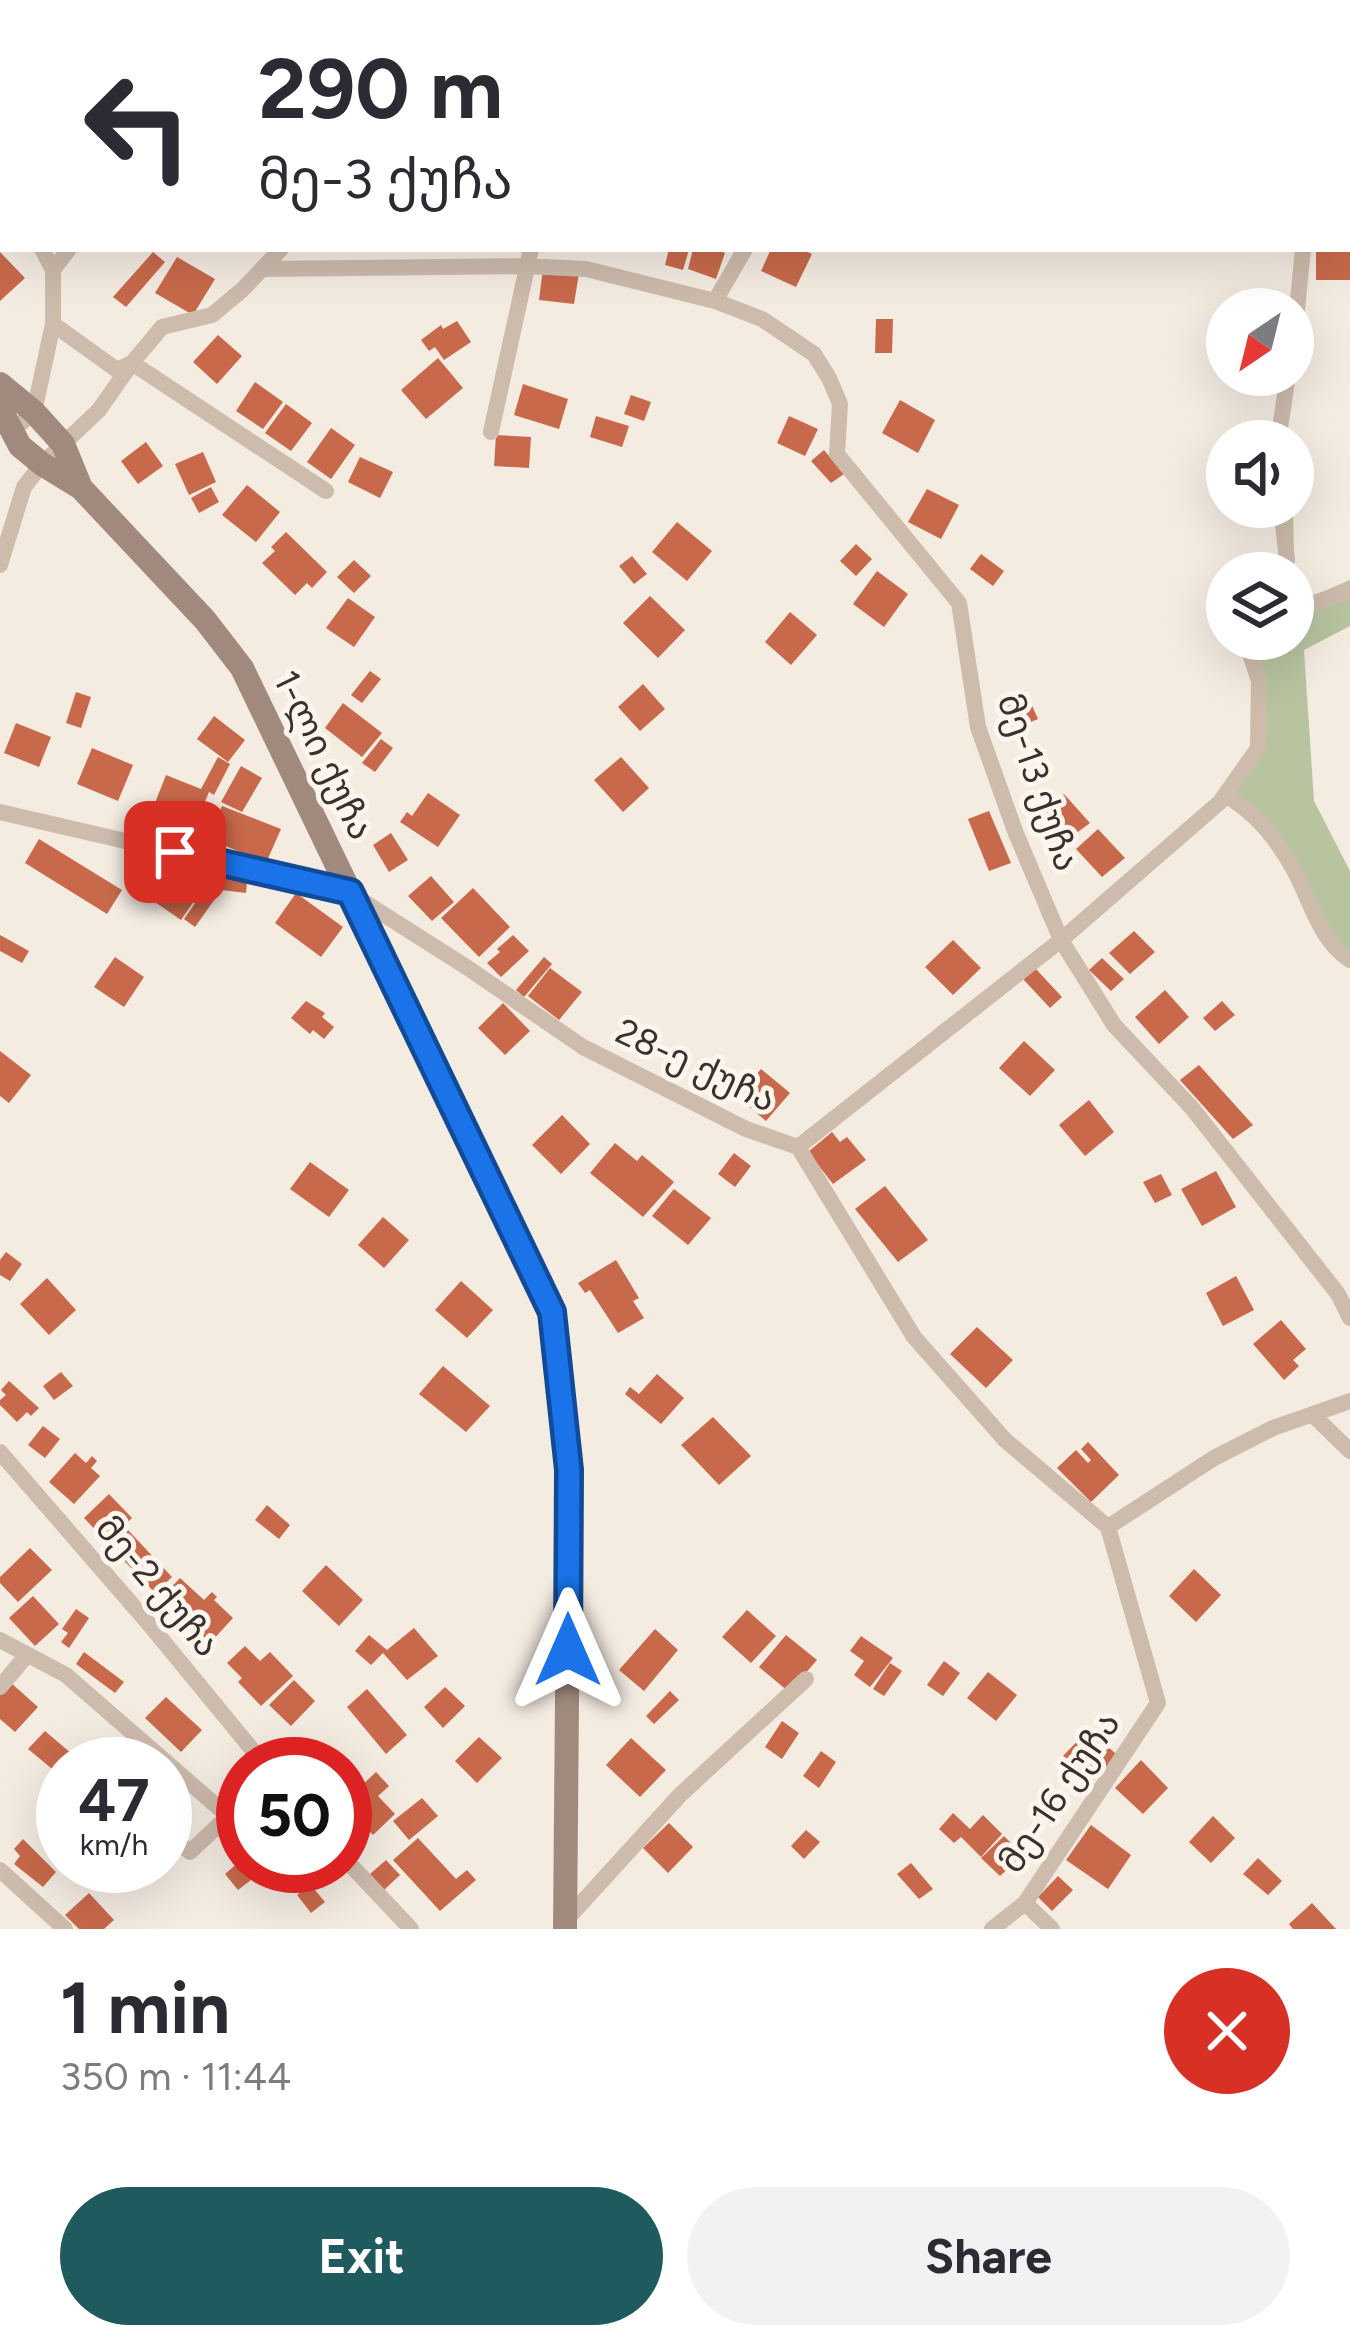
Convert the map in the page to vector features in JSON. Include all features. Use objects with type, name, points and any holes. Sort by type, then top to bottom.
[{"type":"main road","name":"1-ლი ქუჩა","points":[[0,384],[63,444],[81,488]]},
{"type":"main road","name":"1-ლი ქუჩა","points":[[11,428],[42,464],[81,488],[206,620],[242,668],[552,1312],[569,1470],[566,1924]]},
{"type":"street","points":[[24,488],[11,428],[34,412],[53,324],[53,270],[44,252]]},
{"type":"street","points":[[53,270],[67,252]]},
{"type":"street","points":[[0,565],[24,488],[42,464],[100,410],[162,327],[212,315],[277,252]]},
{"type":"street","points":[[715,301],[743,252]]},
{"type":"street","points":[[1299,288],[1303,252]]},
{"type":"street","points":[[491,432],[528,257]]},
{"type":"street","name":"მე-13 ქუჩა","points":[[262,269],[528,257],[715,301],[762,319],[814,355],[840,404],[837,454],[959,603],[978,727],[1060,940],[1114,1025],[1192,1108],[1338,1294],[1350,1318]]},
{"type":"street","points":[[53,324],[117,370],[131,363]]},
{"type":"street","points":[[131,363],[326,490]]},
{"type":"street","points":[[1314,603],[1350,591]]},
{"type":"street","name":"28-ე ქუჩა","points":[[0,812],[350,892],[583,1047],[746,1129],[798,1147],[1060,940],[1226,795],[1258,748],[1258,681],[1252,660]]},
{"type":"street","points":[[1226,795],[1265,826],[1336,951],[1350,960]]},
{"type":"street","points":[[798,1147],[914,1337],[1005,1440],[1108,1528],[1214,1458],[1273,1428],[1350,1401]]},
{"type":"street","points":[[1312,1414],[1350,1451]]},
{"type":"street","name":"მე-2 ქუჩა","points":[[0,1452],[242,1737]]},
{"type":"street","name":"მე-16 ქუჩა","points":[[992,1929],[1024,1903],[1158,1703],[1108,1528]]},
{"type":"street","points":[[0,1640],[66,1675],[216,1806]]},
{"type":"street","points":[[0,1687],[27,1655]]},
{"type":"street","points":[[566,1924],[680,1795],[806,1679]]},
{"type":"street","points":[[192,1850],[216,1827]]},
{"type":"street","points":[[0,1870],[65,1929]]},
{"type":"street","points":[[372,1887],[411,1929]]},
{"type":"street","points":[[1024,1903],[1052,1929]]},
{"type":"green space","points":[[1281,528],[1293,528],[1294,552],[1281,552]]},
{"type":"green space","points":[[1350,580],[1350,626],[1314,645],[1314,595]]},
{"type":"green space","points":[[1252,660],[1305,660],[1314,801],[1350,871],[1350,960],[1294,871],[1226,795],[1258,748],[1259,681]]},
{"type":"building","points":[[0,252],[25,278],[0,301]]},
{"type":"building","points":[[153,252],[165,262],[126,307],[113,297]]},
{"type":"building","points":[[668,252],[688,252],[683,270],[665,265]]},
{"type":"building","points":[[692,252],[725,253],[716,279],[688,269]]},
{"type":"building","points":[[770,252],[812,254],[796,287],[761,271]]},
{"type":"building","points":[[1316,252],[1350,252],[1350,280],[1316,280]]},
{"type":"building","points":[[177,257],[215,279],[193,315],[155,293]]},
{"type":"building","points":[[543,268],[579,273],[574,304],[539,300]]},
{"type":"building","points":[[876,319],[893,319],[892,353],[875,353]]},
{"type":"building","points":[[457,321],[471,342],[444,360],[435,347],[429,351],[421,340],[441,325],[443,329]]},
{"type":"building","points":[[218,335],[242,356],[217,384],[193,362]]},
{"type":"building","points":[[438,358],[463,388],[426,419],[401,390]]},
{"type":"building","points":[[255,382],[283,402],[263,429],[236,411]]},
{"type":"building","points":[[523,384],[568,399],[559,429],[514,415]]},
{"type":"building","points":[[631,395],[651,402],[644,421],[624,414]]},
{"type":"building","points":[[900,400],[935,420],[918,453],[882,433]]},
{"type":"building","points":[[286,404],[312,423],[291,451],[265,433]]},
{"type":"building","points":[[596,416],[629,426],[622,447],[590,437]]},
{"type":"building","points":[[789,416],[818,429],[805,456],[777,443]]},
{"type":"building","points":[[331,428],[355,445],[331,479],[307,462]]},
{"type":"building","points":[[496,435],[531,437],[529,468],[494,466]]},
{"type":"building","points":[[146,442],[163,466],[138,484],[121,461]]},
{"type":"building","points":[[824,450],[844,474],[831,483],[811,461]]},
{"type":"building","points":[[203,452],[216,482],[189,495],[175,464]]},
{"type":"building","points":[[360,457],[393,472],[380,498],[348,482]]},
{"type":"building","points":[[247,485],[280,512],[256,542],[222,515]]},
{"type":"building","points":[[211,487],[219,502],[199,513],[191,498]]},
{"type":"building","points":[[927,489],[959,505],[941,539],[908,522]]},
{"type":"building","points":[[677,522],[712,551],[687,581],[652,552]]},
{"type":"building","points":[[286,532],[327,572],[312,588],[307,583],[295,595],[262,563]]},
{"type":"building","points":[[856,544],[872,559],[856,576],[840,561]]},
{"type":"building","points":[[981,554],[1004,571],[993,586],[970,569]]},
{"type":"building","points":[[632,556],[647,574],[634,584],[619,566]]},
{"type":"building","points":[[354,560],[371,576],[354,593],[337,577]]},
{"type":"building","points":[[877,571],[908,594],[884,627],[853,604]]},
{"type":"building","points":[[650,596],[685,630],[658,658],[623,623]]},
{"type":"building","points":[[348,598],[375,617],[354,647],[326,628]]},
{"type":"building","points":[[790,612],[817,635],[791,665],[765,642]]},
{"type":"building","points":[[370,671],[381,679],[362,703],[351,695]]},
{"type":"building","points":[[643,684],[665,709],[640,731],[618,707]]},
{"type":"building","points":[[1025,690],[1038,719],[1009,731],[997,701]]},
{"type":"building","points":[[76,692],[91,697],[81,728],[66,723]]},
{"type":"building","points":[[343,703],[382,733],[362,757],[325,728]]},
{"type":"building","points":[[214,716],[245,740],[228,762],[197,739]]},
{"type":"building","points":[[16,723],[51,737],[39,767],[4,753]]},
{"type":"building","points":[[381,739],[393,748],[375,772],[362,763]]},
{"type":"building","points":[[92,748],[133,765],[118,801],[77,784]]},
{"type":"building","points":[[218,757],[230,764],[214,795],[209,792],[194,829],[151,813],[166,775],[201,789]]},
{"type":"building","points":[[621,757],[649,788],[623,812],[594,780]]},
{"type":"building","points":[[241,766],[262,778],[242,812],[221,802]]},
{"type":"building","points":[[428,793],[460,815],[438,847],[400,822],[407,812],[412,816]]},
{"type":"building","points":[[1064,794],[1090,823],[1067,840],[1042,812]]},
{"type":"building","points":[[222,806],[281,829],[266,863],[209,839]]},
{"type":"building","points":[[989,811],[1011,863],[989,871],[968,819]]},
{"type":"building","points":[[1098,829],[1125,858],[1102,877],[1076,849]]},
{"type":"building","points":[[391,833],[408,860],[389,872],[373,845]]},
{"type":"building","points":[[39,839],[122,890],[107,914],[25,863]]},
{"type":"building","points":[[207,868],[248,873],[246,893],[205,888]]},
{"type":"building","points":[[167,871],[200,892],[181,920],[149,898]]},
{"type":"building","points":[[431,876],[454,902],[432,921],[408,896]]},
{"type":"building","points":[[206,888],[217,896],[195,927],[184,919]]},
{"type":"building","points":[[473,888],[510,927],[479,957],[441,918]]},
{"type":"building","points":[[296,893],[343,927],[321,957],[275,923]]},
{"type":"building","points":[[1134,931],[1155,952],[1130,974],[1109,953]]},
{"type":"building","points":[[0,935],[29,951],[22,963],[0,951]]},
{"type":"building","points":[[513,935],[529,951],[501,977],[487,963]]},
{"type":"building","points":[[953,940],[981,968],[953,995],[925,967]]},
{"type":"building","points":[[115,957],[144,977],[124,1007],[94,987]]},
{"type":"building","points":[[544,957],[552,964],[524,997],[516,990]]},
{"type":"building","points":[[1102,958],[1124,979],[1111,991],[1089,970]]},
{"type":"building","points":[[550,968],[582,992],[559,1020],[528,996]]},
{"type":"building","points":[[1035,968],[1062,997],[1050,1008],[1023,979]]},
{"type":"building","points":[[1165,990],[1189,1017],[1159,1044],[1135,1017]]},
{"type":"building","points":[[306,1001],[325,1013],[322,1017],[334,1027],[324,1039],[291,1018]]},
{"type":"building","points":[[1222,1001],[1235,1015],[1215,1031],[1203,1018]]},
{"type":"building","points":[[503,1003],[530,1031],[505,1055],[478,1028]]},
{"type":"building","points":[[1024,1041],[1055,1070],[1030,1096],[999,1068]]},
{"type":"building","points":[[0,1051],[31,1075],[9,1103],[0,1096]]},
{"type":"building","points":[[1199,1065],[1253,1125],[1233,1139],[1180,1080]]},
{"type":"building","points":[[761,1069],[790,1093],[766,1121],[737,1097]]},
{"type":"building","points":[[1089,1100],[1114,1132],[1085,1156],[1059,1125]]},
{"type":"building","points":[[562,1115],[590,1144],[561,1174],[532,1145]]},
{"type":"building","points":[[832,1132],[840,1142],[847,1137],[866,1160],[833,1184],[808,1152]]},
{"type":"building","points":[[615,1143],[637,1161],[642,1155],[674,1182],[643,1217],[590,1173]]},
{"type":"building","points":[[734,1153],[751,1166],[735,1187],[718,1174]]},
{"type":"building","points":[[310,1162],[349,1190],[329,1217],[290,1189]]},
{"type":"building","points":[[1216,1171],[1236,1207],[1202,1226],[1181,1189]]},
{"type":"building","points":[[1161,1174],[1172,1195],[1155,1203],[1143,1182]]},
{"type":"building","points":[[885,1186],[928,1240],[898,1262],[855,1209]]},
{"type":"building","points":[[674,1189],[711,1218],[688,1245],[652,1216]]},
{"type":"building","points":[[383,1217],[409,1240],[384,1268],[358,1245]]},
{"type":"building","points":[[6,1252],[22,1264],[10,1281],[0,1275],[0,1260]]},
{"type":"building","points":[[616,1260],[639,1298],[633,1301],[644,1318],[618,1333],[590,1290],[585,1293],[578,1283]]},
{"type":"building","points":[[1236,1276],[1254,1310],[1223,1326],[1206,1293]]},
{"type":"building","points":[[47,1278],[76,1310],[49,1335],[20,1304]]},
{"type":"building","points":[[461,1281],[493,1310],[467,1338],[435,1310]]},
{"type":"building","points":[[1281,1320],[1306,1349],[1293,1360],[1299,1366],[1284,1380],[1253,1344]]},
{"type":"building","points":[[977,1327],[1013,1360],[986,1388],[950,1354]]},
{"type":"building","points":[[443,1366],[490,1406],[466,1432],[419,1394]]},
{"type":"building","points":[[61,1372],[73,1386],[54,1400],[43,1386]]},
{"type":"building","points":[[657,1374],[684,1398],[661,1424],[625,1394],[630,1387],[639,1394]]},
{"type":"building","points":[[9,1381],[39,1408],[17,1422],[0,1405],[6,1395],[1,1390]]},
{"type":"building","points":[[713,1417],[751,1456],[719,1485],[681,1445]]},
{"type":"building","points":[[43,1426],[60,1439],[45,1458],[28,1445]]},
{"type":"building","points":[[1088,1442],[1119,1475],[1091,1502],[1057,1468],[1076,1450],[1088,1463],[1091,1460],[1081,1449]]},
{"type":"building","points":[[75,1453],[86,1463],[92,1456],[97,1461],[91,1468],[100,1476],[74,1504],[49,1482]]},
{"type":"building","points":[[109,1494],[132,1518],[107,1542],[84,1518]]},
{"type":"building","points":[[267,1505],[290,1525],[279,1539],[255,1520]]},
{"type":"building","points":[[128,1530],[172,1577],[155,1593],[111,1547]]},
{"type":"building","points":[[30,1548],[52,1570],[18,1602],[0,1577]]},
{"type":"building","points":[[326,1565],[363,1600],[339,1626],[302,1591]]},
{"type":"building","points":[[1194,1569],[1221,1595],[1196,1622],[1169,1596]]},
{"type":"building","points":[[180,1578],[204,1600],[212,1592],[233,1618],[210,1643],[162,1597]]},
{"type":"building","points":[[33,1596],[59,1624],[35,1646],[9,1618]]},
{"type":"building","points":[[76,1609],[89,1618],[69,1648],[61,1642],[68,1633],[62,1629]]},
{"type":"building","points":[[747,1610],[776,1636],[751,1663],[722,1637]]},
{"type":"building","points":[[414,1628],[438,1656],[407,1680],[383,1653],[371,1665],[355,1651],[369,1635],[387,1650]]},
{"type":"building","points":[[655,1629],[678,1650],[644,1691],[619,1670]]},
{"type":"building","points":[[786,1635],[817,1660],[789,1692],[759,1667]]},
{"type":"building","points":[[861,1636],[893,1658],[870,1687],[854,1675],[864,1661],[850,1651]]},
{"type":"building","points":[[245,1646],[260,1661],[270,1652],[293,1676],[261,1706],[227,1663]]},
{"type":"building","points":[[84,1652],[124,1682],[115,1693],[76,1664]]},
{"type":"building","points":[[944,1661],[960,1673],[943,1696],[927,1685]]},
{"type":"building","points":[[890,1663],[902,1671],[884,1696],[873,1689]]},
{"type":"building","points":[[988,1672],[1017,1695],[996,1721],[967,1698]]},
{"type":"building","points":[[294,1680],[315,1701],[291,1726],[269,1705]]},
{"type":"building","points":[[10,1682],[38,1707],[15,1732],[0,1719],[0,1692]]},
{"type":"building","points":[[445,1687],[465,1706],[443,1728],[424,1707]]},
{"type":"building","points":[[367,1689],[407,1735],[386,1754],[347,1707]]},
{"type":"building","points":[[670,1691],[679,1700],[654,1724],[646,1716]]},
{"type":"building","points":[[166,1697],[202,1730],[192,1740],[165,1737],[145,1718]]},
{"type":"building","points":[[782,1721],[799,1733],[782,1759],[765,1747]]},
{"type":"building","points":[[1089,1729],[1117,1755],[1092,1782],[1063,1756]]},
{"type":"building","points":[[479,1737],[502,1758],[477,1783],[455,1761]]},
{"type":"building","points":[[631,1738],[666,1770],[640,1797],[606,1765]]},
{"type":"building","points":[[821,1751],[836,1762],[819,1788],[803,1776]]},
{"type":"building","points":[[1141,1760],[1168,1788],[1143,1814],[1115,1788]]},
{"type":"building","points":[[376,1772],[389,1786],[378,1796],[395,1814],[373,1835],[372,1834],[372,1776]]},
{"type":"building","points":[[422,1798],[438,1816],[409,1840],[393,1821]]},
{"type":"building","points":[[953,1813],[970,1829],[983,1815],[1002,1834],[981,1857],[961,1837],[954,1843],[939,1829]]},
{"type":"building","points":[[1213,1816],[1235,1838],[1211,1863],[1189,1842]]},
{"type":"building","points":[[669,1823],[693,1847],[668,1873],[643,1848]]},
{"type":"building","points":[[1091,1825],[1131,1855],[1108,1889],[1066,1860]]},
{"type":"building","points":[[806,1830],[820,1842],[804,1859],[791,1846]]},
{"type":"building","points":[[1004,1836],[1023,1855],[1000,1876],[981,1858]]},
{"type":"building","points":[[418,1838],[456,1879],[467,1870],[476,1880],[440,1911],[393,1860]]},
{"type":"building","points":[[23,1839],[36,1852],[36,1881],[14,1864],[20,1856],[14,1849]]},
{"type":"building","points":[[1258,1858],[1282,1881],[1268,1895],[1243,1874]]},
{"type":"building","points":[[386,1860],[400,1875],[384,1890],[372,1872]]},
{"type":"building","points":[[911,1863],[933,1889],[919,1899],[897,1874]]},
{"type":"building","points":[[1058,1876],[1073,1890],[1052,1911],[1038,1897]]},
{"type":"building","points":[[89,1893],[114,1920],[104,1929],[79,1929],[65,1915]]},
{"type":"building","points":[[318,1893],[325,1902],[311,1913],[297,1895]]},
{"type":"building","points":[[1312,1903],[1336,1929],[1293,1929],[1289,1924]]},
{"type":"route","points":[[175,852],[350,892],[552,1312],[569,1470],[568,1650]]}]
